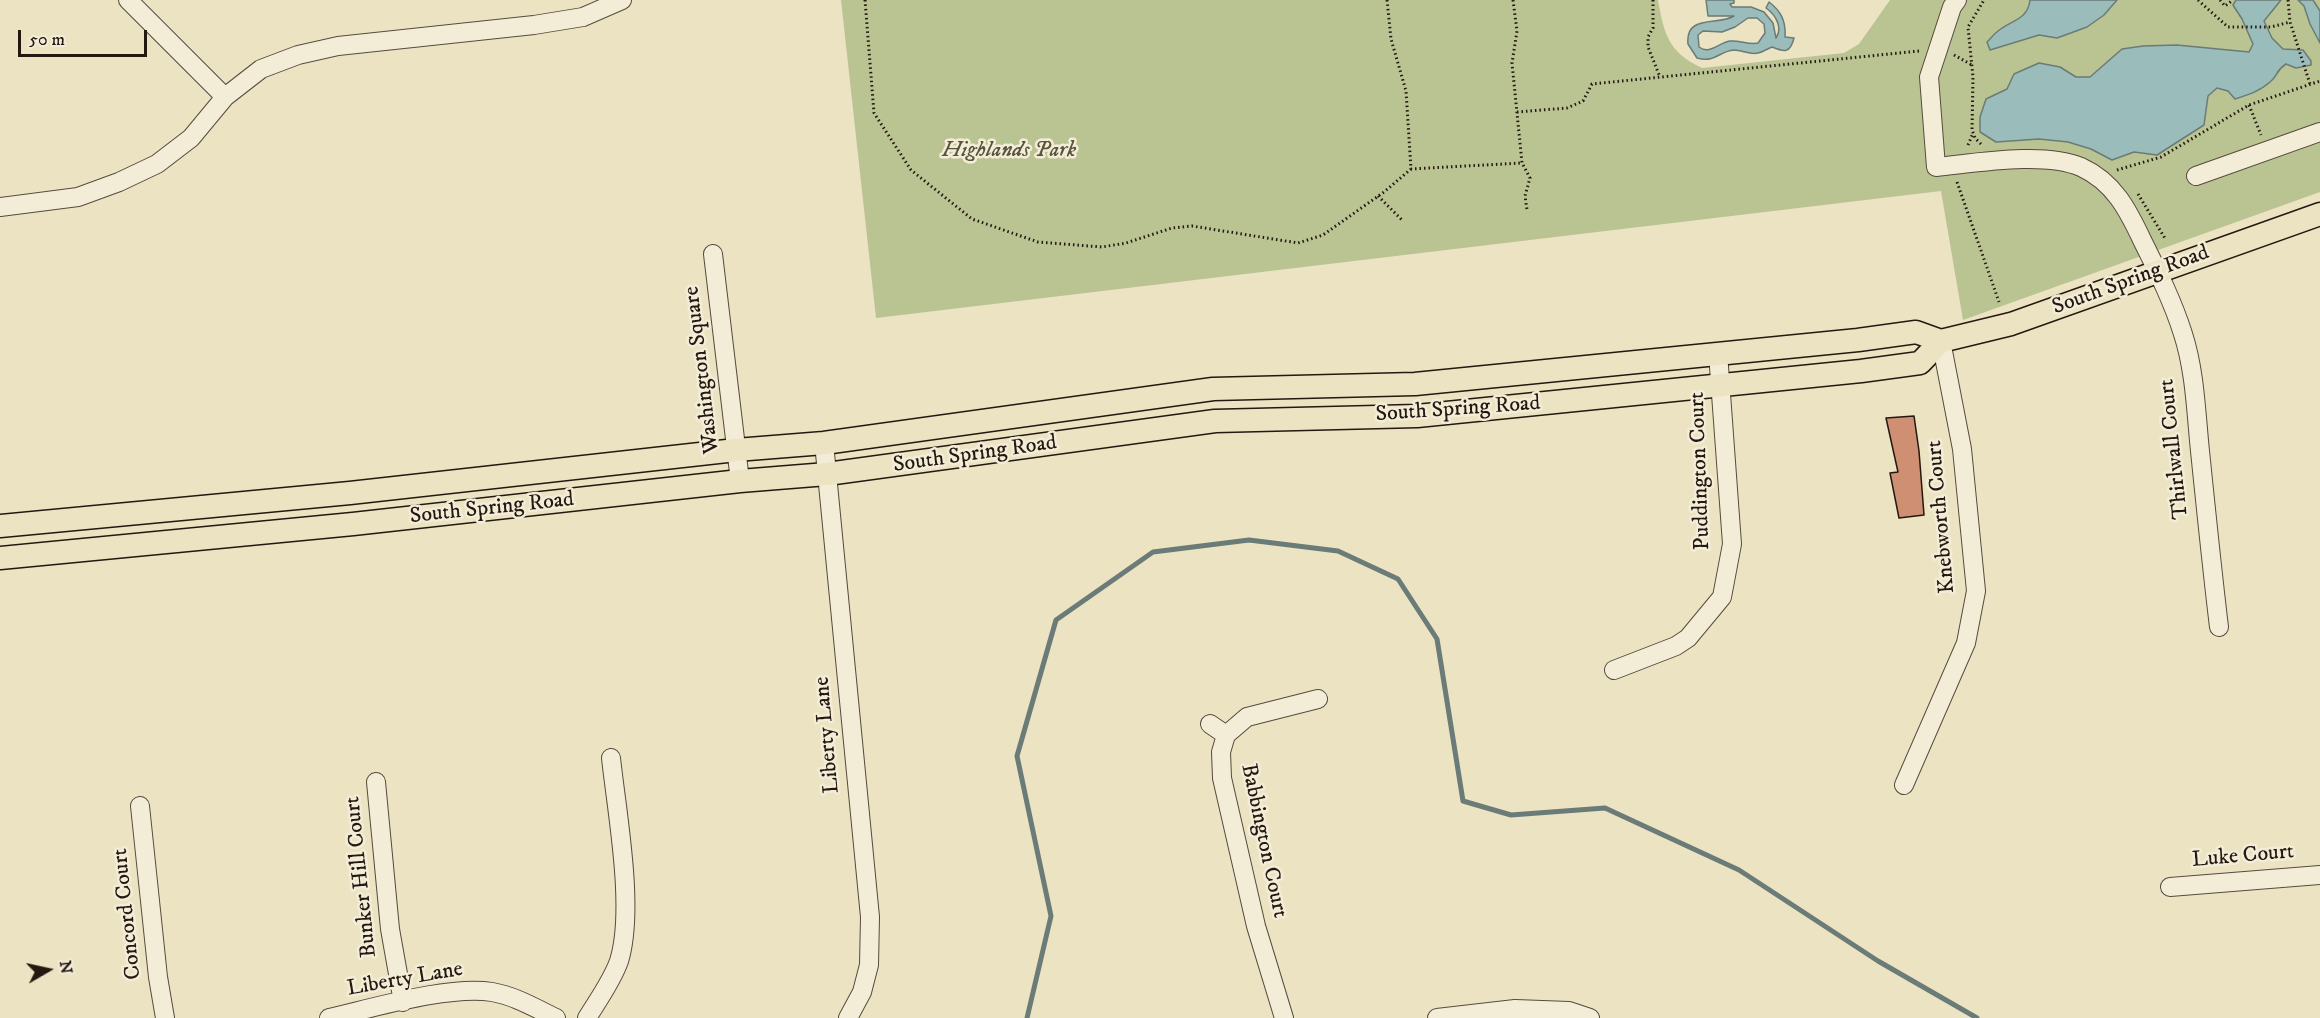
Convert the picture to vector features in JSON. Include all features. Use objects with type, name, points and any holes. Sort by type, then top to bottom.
[{"type":"main road","name":"South Spring Road","points":[[0,558],[489,509],[740,481],[827,474],[1215,421],[1417,416],[1920,363],[1941,341],[2011,324],[2320,214]]},
{"type":"main road","name":"South Spring Road","points":[[0,526],[485,478],[736,450],[824,443],[1213,389],[1415,384],[1858,340],[1916,332],[1941,341]]},
{"type":"main road","points":[[485,478],[489,509]]},
{"type":"street","points":[[128,0],[225,97]]},
{"type":"street","points":[[0,207],[78,197],[119,183],[156,164],[191,138],[225,97],[261,69],[298,55],[338,46],[583,17],[622,0]]},
{"type":"street","points":[[1938,48],[1953,7],[1958,0]]},
{"type":"street","name":"Thirlwall Court","points":[[1938,48],[1929,77],[1936,167],[2019,160],[2061,161],[2079,166],[2098,176],[2114,190],[2127,209],[2158,271],[2184,335],[2193,380],[2219,627]]},
{"type":"street","points":[[2196,176],[2320,132]]},
{"type":"street","name":"Washington Square","points":[[713,254],[740,481]]},
{"type":"street","name":"Knebworth Court","points":[[1904,785],[1966,643],[1976,591],[1962,449],[1941,341]]},
{"type":"street","name":"Puddington Court","points":[[1614,670],[1676,646],[1688,638],[1722,597],[1732,544],[1718,353]]},
{"type":"street","name":"Liberty Lane","points":[[824,443],[870,917],[868,965],[862,992],[848,1018]]},
{"type":"street","name":"Babbington Court","points":[[1284,1018],[1256,926],[1222,778],[1221,752],[1226,735],[1247,717],[1318,699]]},
{"type":"street","points":[[1210,724],[1226,735]]},
{"type":"street","points":[[587,1018],[618,962],[625,930],[624,880],[611,758]]},
{"type":"street","name":"Bunker Hill Court","points":[[376,782],[390,929],[403,1002]]},
{"type":"street","name":"Concord Court","points":[[141,806],[158,977],[165,1018]]},
{"type":"street","name":"Luke Court","points":[[2170,887],[2320,875]]},
{"type":"street","name":"Liberty Lane","points":[[329,1018],[461,992],[490,992],[517,998],[556,1018]]},
{"type":"street","points":[[1437,1018],[1515,1010],[1569,1011],[1590,1018]]},
{"type":"path","points":[[865,0],[874,113],[911,170],[972,219],[1038,242],[1102,246],[1126,243],[1172,228],[1192,226],[1298,243],[1323,235],[1378,196],[1411,169],[1522,163]]},
{"type":"path","points":[[1387,0],[1391,39],[1406,91],[1411,169]]},
{"type":"path","points":[[1514,0],[1517,31],[1512,63],[1522,163],[1530,178],[1525,196],[1527,210]]},
{"type":"path","points":[[1653,0],[1654,21],[1648,37],[1648,47],[1660,77]]},
{"type":"path","points":[[1984,0],[1968,27],[1972,66],[1973,133],[1955,178],[1999,302]]},
{"type":"path","points":[[2220,0],[2225,6],[2233,0]]},
{"type":"path","points":[[2199,1],[2228,27],[2271,27],[2290,22]]},
{"type":"path","points":[[2288,2],[2290,22],[2310,84]]},
{"type":"path","points":[[1517,112],[1567,108],[1583,100],[1592,84],[1938,48],[1972,66]]},
{"type":"path","points":[[2115,171],[2161,157],[2249,105],[2320,81]]},
{"type":"path","points":[[2249,105],[2267,151]]},
{"type":"path","points":[[1973,133],[1979,143],[1987,147]]},
{"type":"path","points":[[1378,196],[1402,220]]},
{"type":"green space","name":"Highlands Park","points":[[841,0],[1658,0],[1670,41],[1682,55],[1702,68],[1844,53],[1859,44],[1890,0],[2320,0],[2320,192],[1963,320],[1941,191],[876,318]]},
{"type":"water","points":[[1706,0],[1734,0],[1734,3],[1730,4],[1732,7],[1751,7],[1764,12],[1773,23],[1776,38],[1779,26],[1773,14],[1766,8],[1769,2],[1782,17],[1785,37],[1794,38],[1791,47],[1786,50],[1772,47],[1762,52],[1749,53],[1734,50],[1709,59],[1697,58],[1688,44],[1688,35],[1692,28],[1704,22],[1734,16],[1708,16]],"holes":[[[1748,18],[1757,18],[1764,24],[1765,33],[1758,43],[1730,41],[1707,50],[1699,47],[1698,35],[1703,31],[1722,32]]]},
{"type":"water","points":[[2030,0],[2117,0],[2104,15],[2087,27],[2057,38],[2039,35],[1990,50],[1987,42],[1998,31],[2022,16],[2029,7]]},
{"type":"water","points":[[2236,0],[2281,0],[2264,21],[2272,38],[2283,49],[2303,50],[2311,61],[2311,65],[2296,68],[2286,64],[2266,85],[2235,99],[2228,91],[2217,88],[2208,96],[2204,125],[2157,155],[2134,152],[2112,160],[2091,149],[2068,142],[2039,139],[1996,142],[1980,132],[1980,117],[1986,99],[2007,89],[2014,74],[2039,63],[2060,67],[2076,77],[2090,77],[2122,49],[2177,45],[2249,52],[2253,44],[2233,5]]},
{"type":"water","points":[[2298,0],[2313,0],[2320,11],[2320,43],[2304,6]]},
{"type":"building","points":[[1914,416],[1924,515],[1899,518],[1890,473],[1898,472],[1886,418]]},
{"type":"waterway","points":[[1027,1018],[1051,916],[1017,756],[1056,620],[1153,552],[1249,540],[1338,551],[1398,579],[1437,639],[1463,801],[1511,815],[1605,808],[1739,870],[1878,961],[1977,1018]]}]
